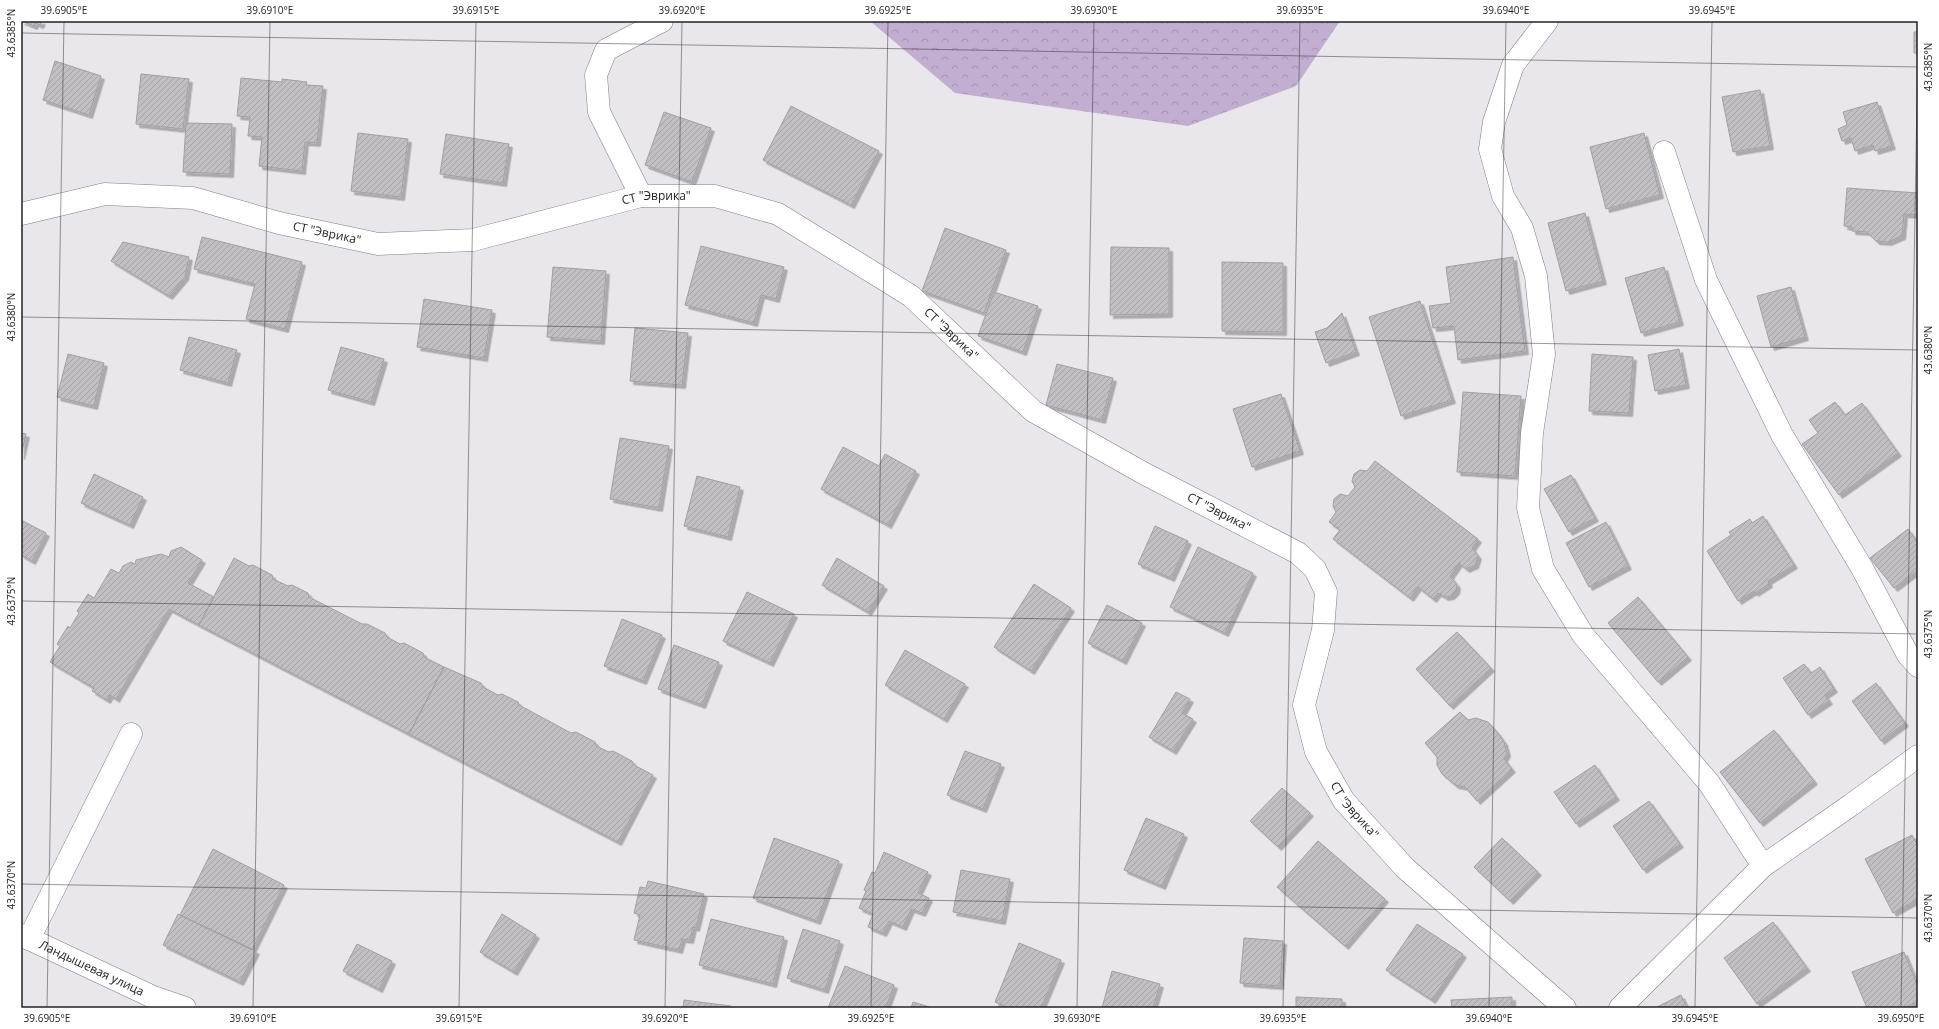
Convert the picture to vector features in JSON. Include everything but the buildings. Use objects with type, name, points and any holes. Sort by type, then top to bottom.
[{"type":"street","points":[[641,196],[599,112],[596,75],[606,50],[662,21]]},
{"type":"street","points":[[1547,21],[1513,65],[1494,122],[1490,149],[1503,196],[1522,228],[1536,276],[1544,354],[1532,433],[1528,508],[1543,570],[1583,635],[1709,784],[1763,866]]},
{"type":"street","points":[[1664,152],[1706,280],[1782,435],[1862,568],[1908,655],[1918,666]]},
{"type":"street","name":"СТ \"Эврика\"","points":[[21,214],[105,194],[193,198],[279,223],[378,244],[473,240],[641,196],[715,196],[778,214],[912,296],[1034,411],[1145,474],[1298,553],[1315,569],[1326,592],[1324,630],[1304,706],[1316,752],[1341,795],[1405,868],[1565,1008]]},
{"type":"street","points":[[25,937],[131,734]]},
{"type":"street","points":[[1620,1008],[1763,866],[1918,756]]},
{"type":"street","name":"Ландышевая улица","points":[[25,937],[153,997],[185,1008]]},
{"type":"green space","points":[[870,21],[1340,21],[1296,86],[1188,126],[955,93]]}]
